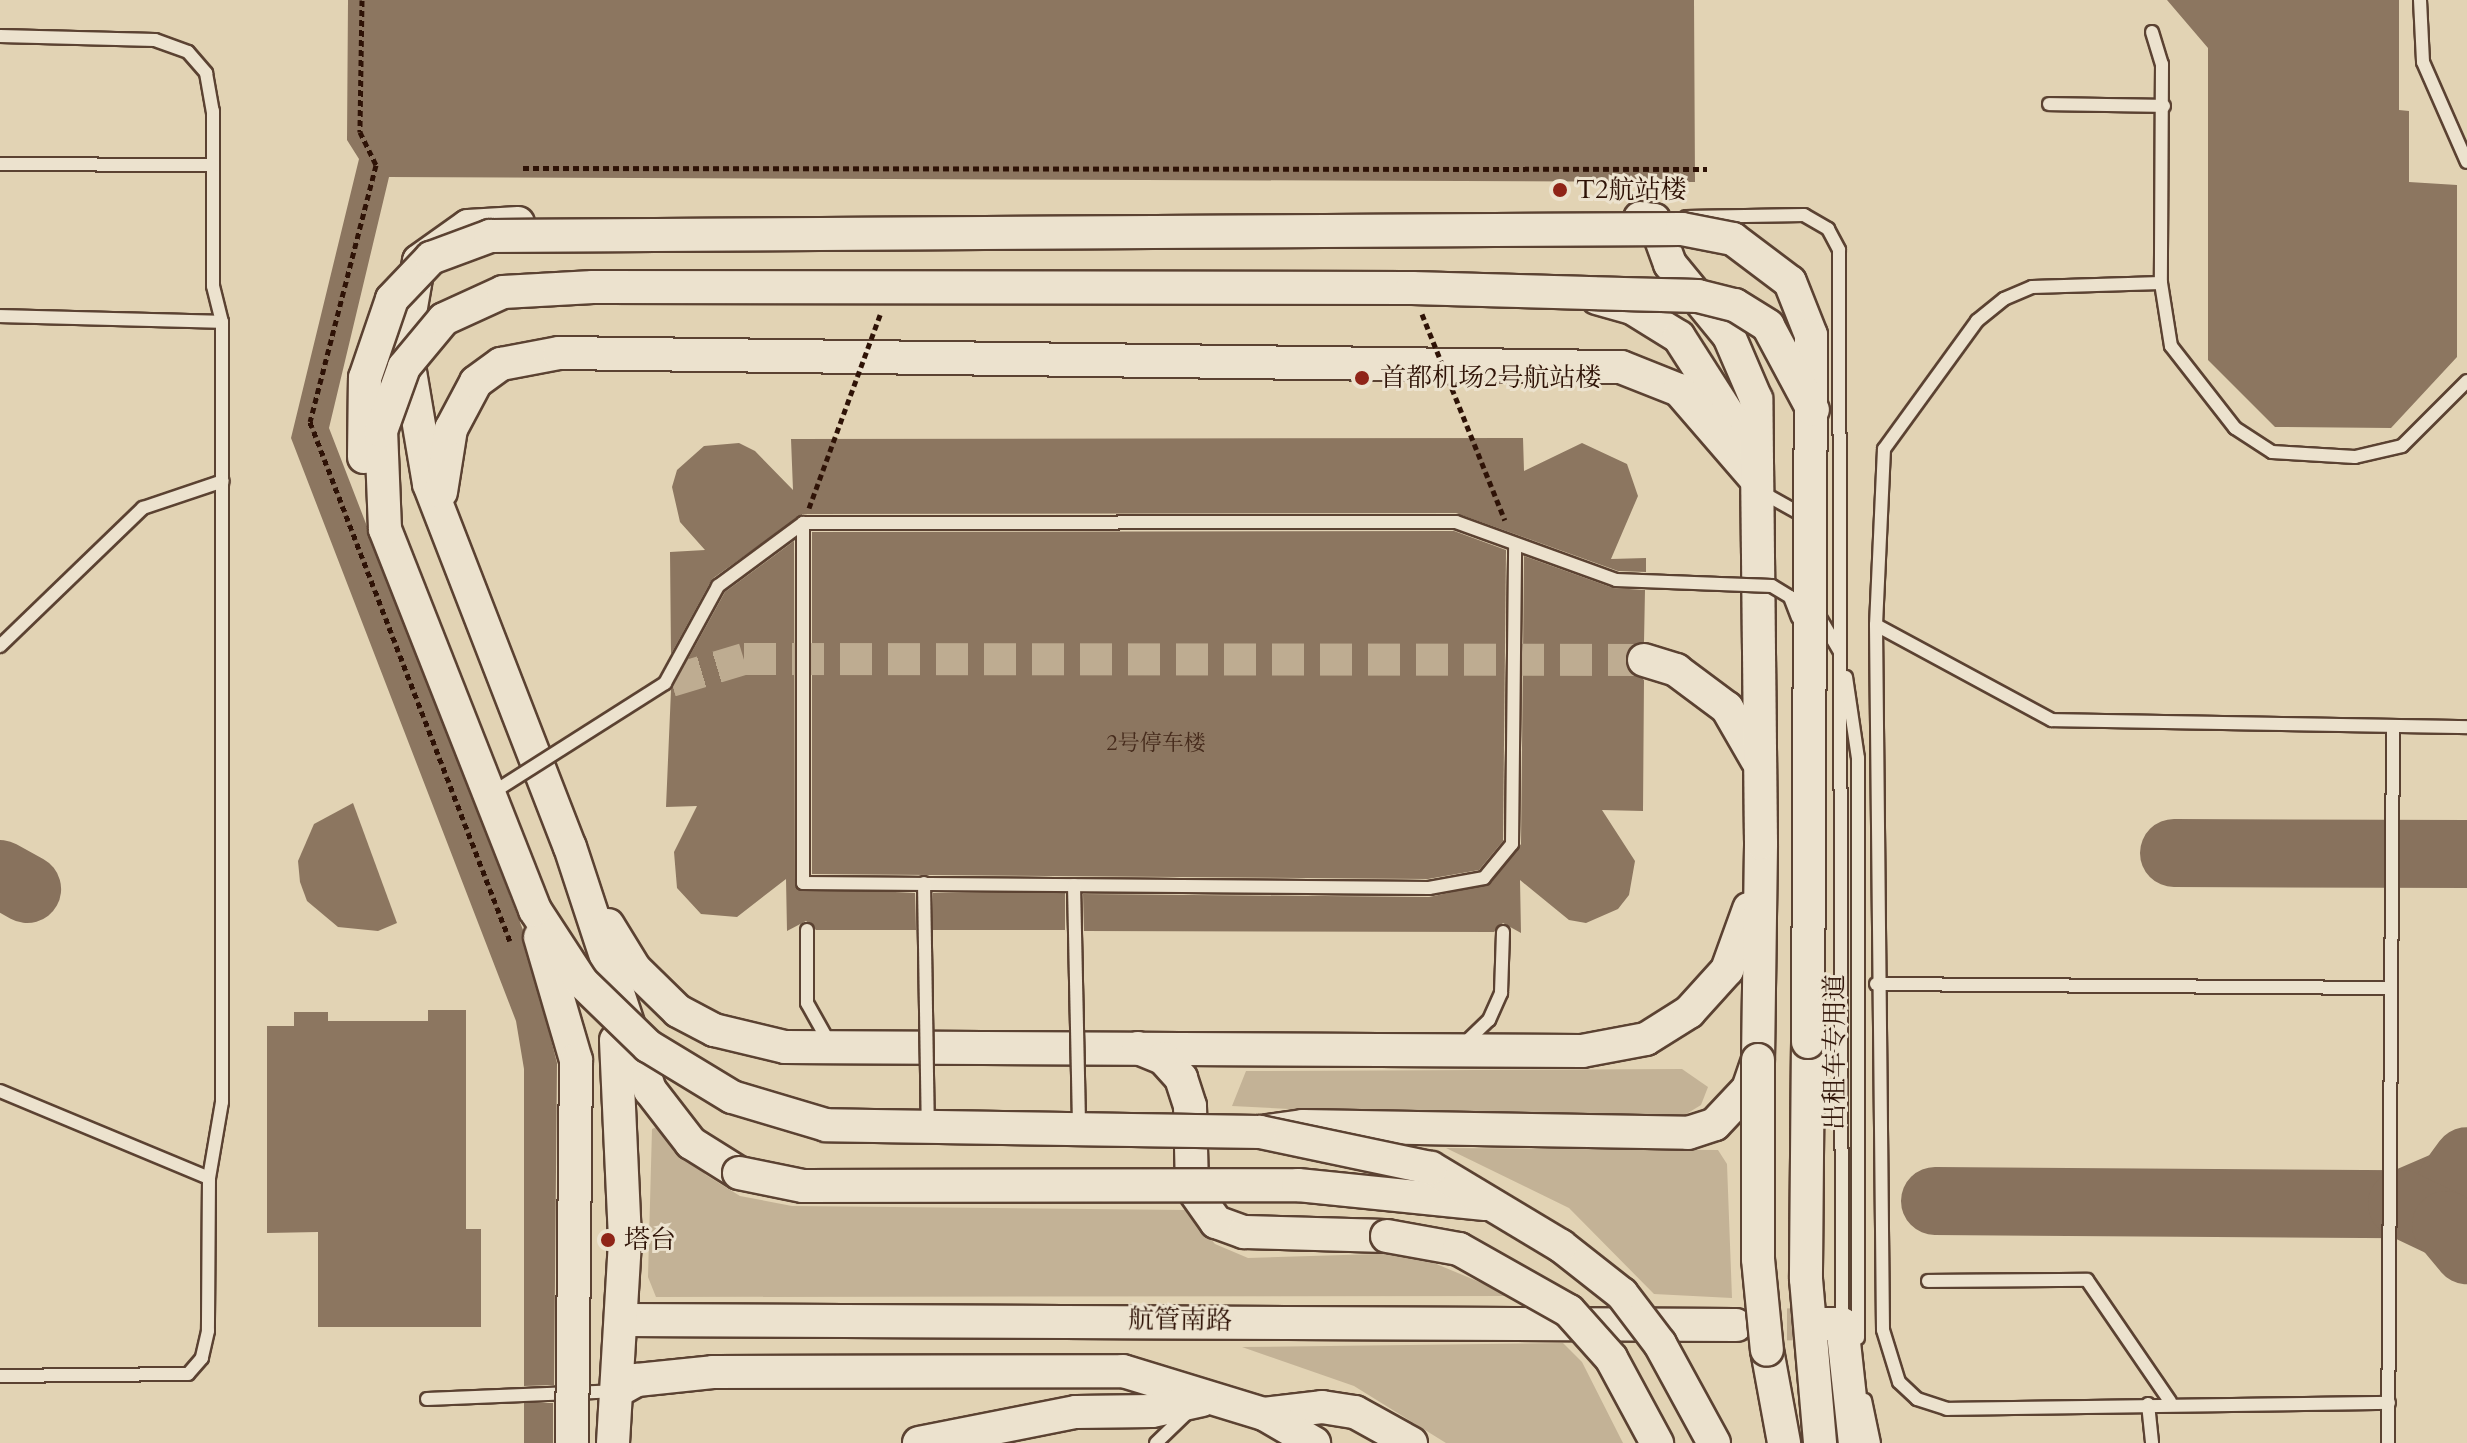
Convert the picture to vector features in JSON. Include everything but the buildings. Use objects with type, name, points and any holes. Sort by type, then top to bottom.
[{"type":"street","points":[[1761,843],[1727,970],[1666,1030],[1595,1050],[1441,1053],[1128,1045],[834,1049],[735,1037],[672,1006],[617,944],[570,847],[536,765],[444,528],[422,448],[408,383],[408,304],[424,253],[468,226],[1649,218],[1670,264],[1712,312],[1752,382],[1762,491],[1761,843],[1758,1060],[1758,1259],[1767,1350],[1784,1443]]},
{"type":"street","points":[[572,1443],[576,1060],[535,910],[385,529],[362,437],[374,340],[392,299],[423,264],[461,242],[494,235],[1693,229],[1742,244],[1795,289],[1811,335],[1814,760],[1806,1279],[1820,1443]]},
{"type":"street","points":[[385,529],[381,441],[391,392],[429,332],[469,305],[519,289],[1412,288],[1716,299],[1768,326],[1813,410]]},
{"type":"street","points":[[422,448],[423,374],[433,334],[453,311],[491,294],[1546,294],[1615,302],[1673,331],[1750,441],[1762,491]]},
{"type":"street","points":[[444,528],[446,448],[471,389],[501,364],[559,353],[1621,367],[1679,390],[1762,491]]},
{"type":"street","points":[[1644,660],[1676,670],[1727,708],[1745,729],[1761,775]]},
{"type":"street","points":[[536,765],[671,681]]},
{"type":"street","points":[[570,847],[603,954],[658,1104],[691,1143],[739,1173],[803,1186],[1298,1185],[1488,1205]]},
{"type":"street","points":[[535,910],[610,1011],[713,1087],[805,1122],[928,1130],[1260,1132],[1315,1126],[1688,1133],[1735,1107],[1758,1060]]},
{"type":"street","points":[[603,954],[624,1109],[624,1320],[613,1443]]},
{"type":"street","points":[[1128,1045],[1173,1066],[1190,1106],[1192,1188],[1216,1222],[1244,1232],[1387,1236],[1459,1249],[1569,1311],[1611,1358],[1657,1443]]},
{"type":"street","points":[[1190,1106],[1209,1067],[1255,1048]]},
{"type":"street","points":[[1260,1132],[1431,1168],[1488,1205],[1561,1246],[1622,1294],[1660,1344],[1714,1443]]},
{"type":"street","name":"航管南路","points":[[624,1320],[1736,1325]]},
{"type":"street","points":[[1833,1324],[1855,1443]]},
{"type":"street","points":[[617,1391],[637,1380],[713,1372],[1107,1370],[1142,1374],[1202,1400],[1264,1414],[1342,1409],[1376,1419],[1411,1443]]},
{"type":"street","points":[[919,1443],[1076,1412],[1152,1411],[1202,1400]]},
{"type":"street","points":[[1264,1414],[1314,1443]]},
{"type":"lane","points":[[2420,0],[2423,62],[2467,162]]},
{"type":"lane","points":[[2152,32],[2164,106],[2161,283],[2171,346],[2195,383],[2235,428],[2272,452],[2355,457],[2402,446],[2467,381]]},
{"type":"lane","points":[[0,36],[155,40],[188,52],[206,73],[213,165],[213,286],[222,322],[223,481],[222,1102],[209,1178],[208,1331],[202,1358],[188,1374],[0,1376]]},
{"type":"lane","points":[[2049,104],[2164,106]]},
{"type":"lane","points":[[0,164],[213,165]]},
{"type":"lane","points":[[1649,218],[1804,215],[1836,242],[1842,662],[1833,1324]]},
{"type":"lane","points":[[2161,283],[2032,287],[1977,321],[1884,449],[1876,625],[1876,984],[1883,1330],[1899,1382],[1917,1399],[1947,1409],[2095,1411],[2170,1401],[2389,1403]]},
{"type":"lane","points":[[0,316],[222,322]]},
{"type":"lane","points":[[0,646],[143,508],[223,481]]},
{"type":"lane","points":[[1762,491],[1811,525],[1818,611],[1842,662]]},
{"type":"lane","points":[[489,795],[665,683],[712,593],[803,523],[1456,522],[1515,547],[1631,583],[1782,591],[1797,616],[1814,760]]},
{"type":"lane","points":[[803,523],[803,883],[1429,888],[1465,885],[1495,871],[1512,844],[1515,547]]},
{"type":"lane","points":[[1876,625],[2052,720],[2467,727]]},
{"type":"lane","name":"出租车专用道","points":[[1842,662],[1858,748],[1857,1326],[1874,1443]]},
{"type":"lane","points":[[2388,1443],[2386,988],[2393,727]]},
{"type":"lane","points":[[924,883],[928,1130]]},
{"type":"lane","points":[[1074,885],[1079,1131]]},
{"type":"lane","points":[[807,930],[807,1003],[834,1049]]},
{"type":"lane","points":[[1441,1053],[1475,1037],[1494,1011],[1503,932]]},
{"type":"lane","points":[[1876,984],[2386,988]]},
{"type":"lane","points":[[0,1091],[209,1178]]},
{"type":"lane","points":[[1928,1281],[2087,1280],[2170,1401]]},
{"type":"lane","points":[[427,1399],[617,1391]]},
{"type":"lane","points":[[1156,1443],[1202,1400]]},
{"type":"lane","points":[[2148,1404],[2152,1443]]},
{"type":"path","points":[[523,168],[1707,169]]},
{"type":"path","points":[[803,523],[890,288]]},
{"type":"path","points":[[1412,288],[1515,547]]},
{"type":"shaded area","points":[[1682,1069],[1708,1087],[1701,1105],[1683,1116],[1422,1116],[1232,1106],[1246,1071]]},
{"type":"shaded area","points":[[659,1126],[706,1175],[740,1196],[792,1206],[1186,1210],[1215,1244],[1248,1258],[1410,1253],[1513,1296],[656,1297],[648,1277],[652,1129]]},
{"type":"shaded area","points":[[1446,1148],[1718,1150],[1727,1164],[1732,1298],[1654,1294],[1569,1208]]},
{"type":"shaded area","points":[[1563,1343],[1582,1362],[1623,1443],[1446,1443],[1354,1386],[1242,1347]]},
{"type":"taxiway","points":[[2174,853],[2467,854]]},
{"type":"taxiway","points":[[0,874],[27,889]]},
{"type":"taxiway","points":[[1935,1201],[2402,1204],[2451,1183],[2467,1161]]},
{"type":"taxiway","points":[[2402,1204],[2446,1225],[2467,1250]]},
{"type":"tunnel","points":[[671,681],[744,659],[1644,660]]},
{"type":"tunnel","points":[[1739,1325],[1824,1324]]},
{"type":"place","name":"T2航站楼","points":[[1560,190]]},
{"type":"place","name":"首都机场2号航站楼","points":[[1362,378]]},
{"type":"place","name":"塔台","points":[[608,1240]]}]
